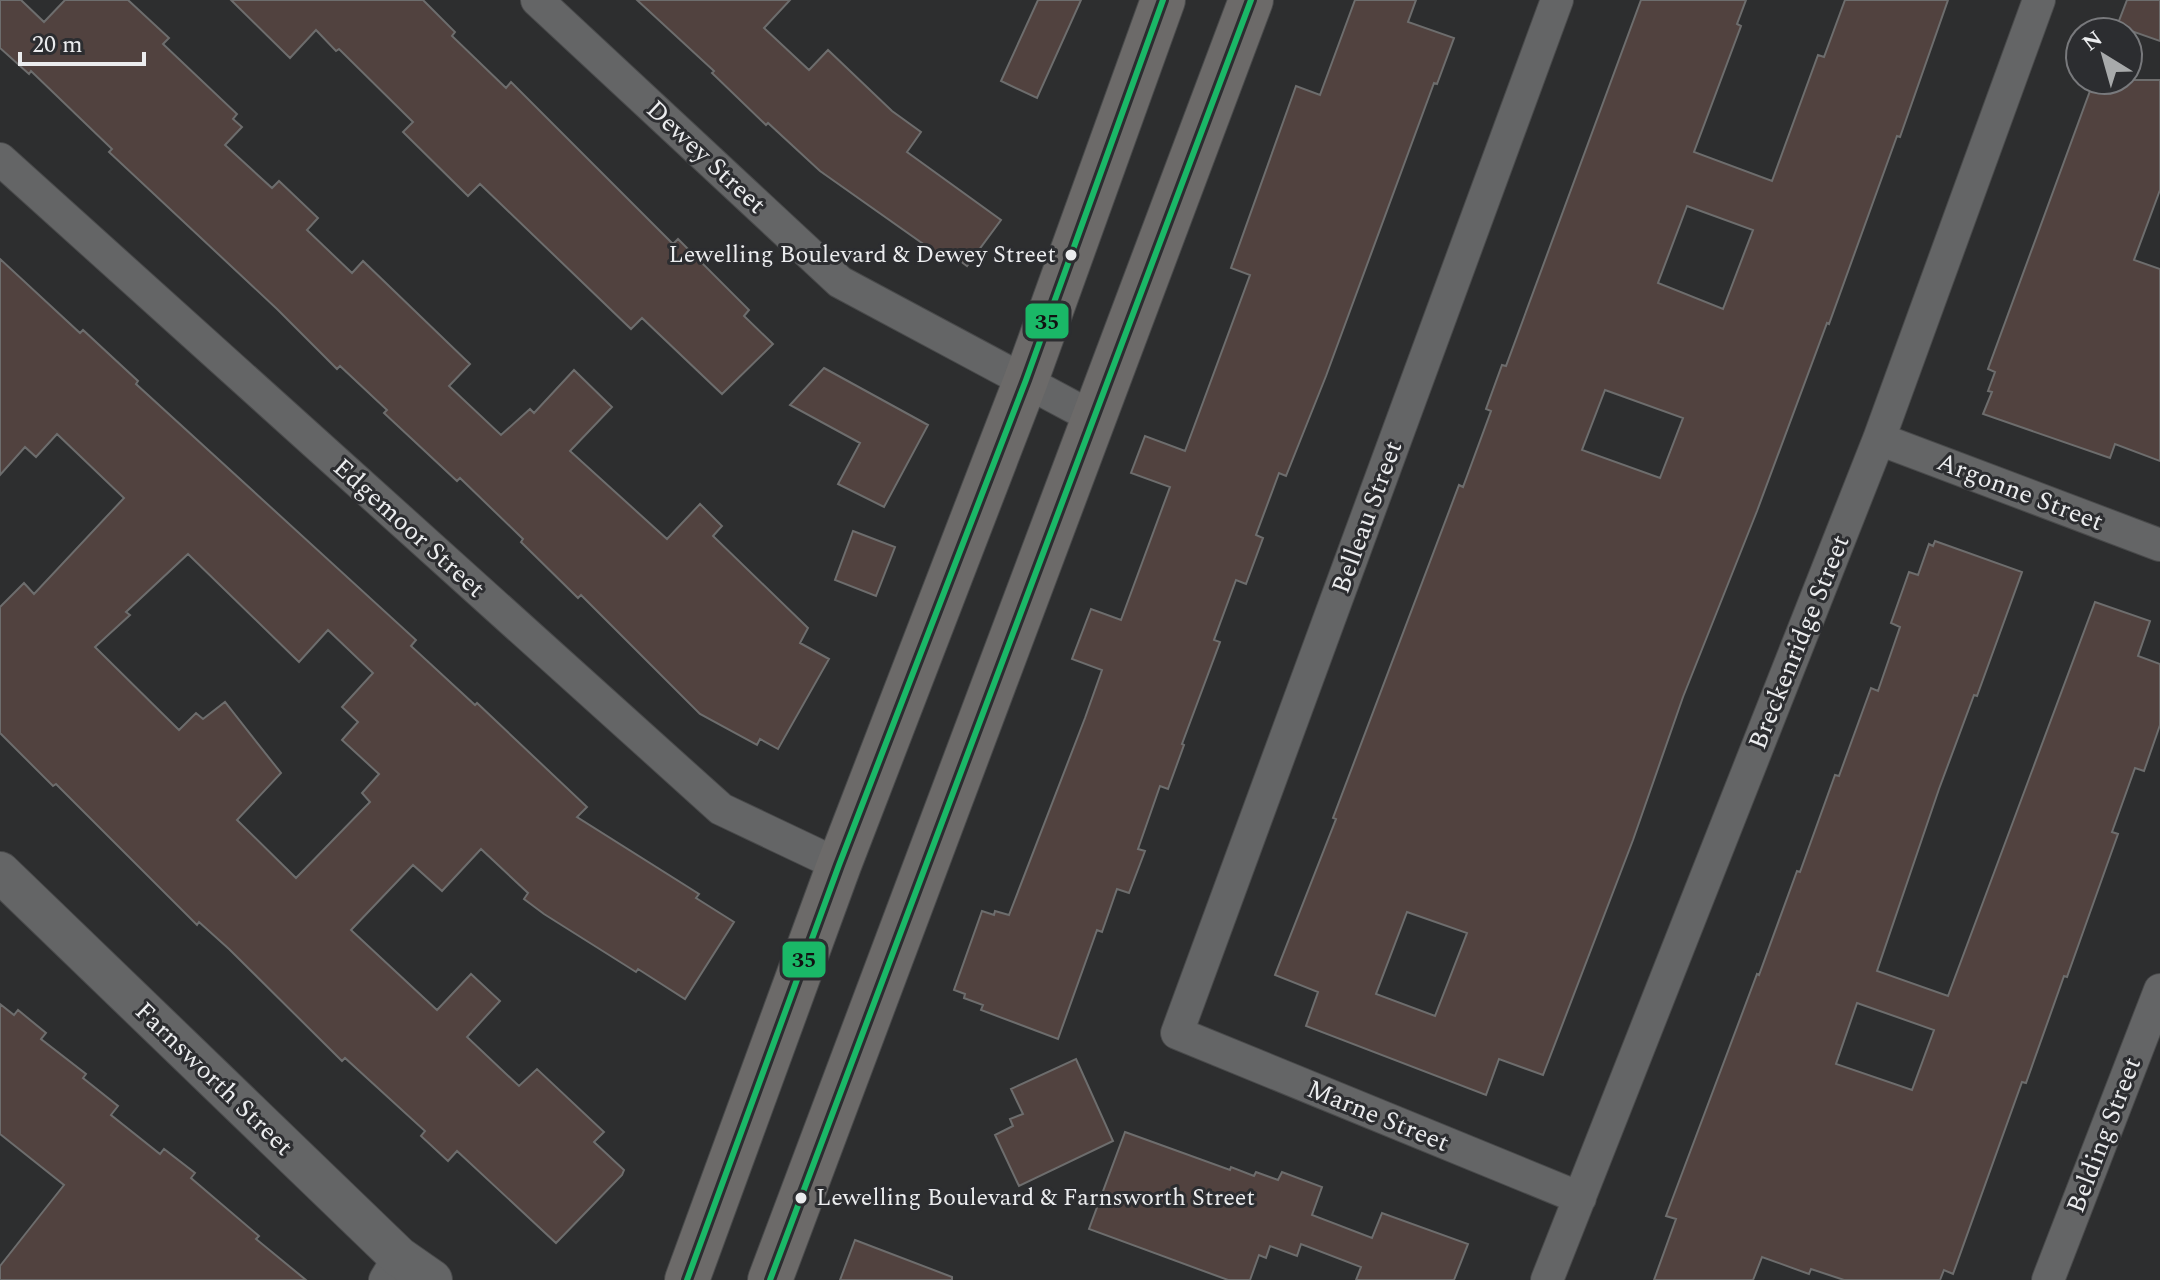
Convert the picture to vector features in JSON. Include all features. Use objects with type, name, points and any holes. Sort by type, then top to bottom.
[{"type":"main road","points":[[687,1280],[839,865],[1026,380],[1163,0]]},
{"type":"main road","points":[[770,1280],[1251,0]]},
{"type":"street","name":"Dewey Street","points":[[537,0],[840,282],[1094,418]]},
{"type":"street","name":"Belleau Street","points":[[1177,1033],[1557,0]]},
{"type":"street","name":"Breckenridge Street","points":[[1547,1280],[1879,439],[2039,0]]},
{"type":"street","name":"Edgemoor Street","points":[[0,159],[721,809],[839,865]]},
{"type":"street","name":"Argonne Street","points":[[1879,439],[2160,545]]},
{"type":"street","name":"Farnsworth Street","points":[[0,872],[392,1268],[432,1280]]},
{"type":"street","name":"Belding Street","points":[[2048,1280],[2160,990]]},
{"type":"street","name":"Marne Street","points":[[1177,1033],[1580,1198]]},
{"type":"building","points":[[0,0],[21,0],[44,22],[65,0],[128,0],[169,38],[163,44],[237,114],[233,119],[242,127],[225,145],[272,188],[279,181],[318,218],[307,230],[352,273],[363,261],[470,364],[449,386],[501,435],[530,409],[534,413],[574,370],[612,407],[570,451],[667,539],[700,504],[722,526],[713,536],[808,628],[800,643],[829,659],[778,749],[760,739],[757,745],[700,714],[581,595],[578,598],[521,542],[523,539],[460,478],[457,481],[384,413],[387,410],[340,366],[337,369],[109,152],[112,149],[31,71],[29,74],[0,48]]},
{"type":"building","points":[[231,0],[423,0],[455,32],[452,36],[506,88],[511,82],[673,244],[678,239],[749,310],[744,316],[773,344],[722,394],[642,318],[631,329],[480,184],[468,196],[403,132],[413,122],[316,30],[290,58]]},
{"type":"building","points":[[637,0],[790,0],[764,28],[809,70],[828,50],[892,111],[921,132],[907,152],[1001,220],[967,266],[951,254],[946,260],[820,171],[768,123],[766,125],[712,73],[714,71]]},
{"type":"building","points":[[1038,0],[1081,0],[1037,98],[1001,81]]},
{"type":"building","points":[[1355,0],[1416,0],[1408,22],[1454,38],[1437,84],[1434,83],[1286,476],[1279,473],[1256,535],[1263,538],[1246,584],[1236,580],[1214,640],[1220,642],[1168,789],[1160,786],[1138,849],[1145,851],[1129,893],[1117,889],[1102,932],[1097,930],[1058,1039],[981,1010],[983,1005],[964,998],[965,994],[954,990],[982,911],[1009,915],[1085,718],[1102,670],[1072,659],[1091,609],[1121,620],[1170,487],[1131,473],[1145,436],[1185,451],[1250,275],[1231,268],[1296,86],[1320,95]]},
{"type":"building","points":[[1641,0],[1746,0],[1737,24],[1741,26],[1694,152],[1772,181],[1818,55],[1824,57],[1845,0],[1948,0],[1900,137],[1897,136],[1829,324],[1683,697],[1633,840],[1543,1075],[1499,1059],[1486,1095],[1306,1026],[1318,992],[1275,975],[1459,485],[1463,487],[1491,411],[1486,409],[1502,365],[1506,366]],"holes":[[[1687,206],[1753,230],[1723,309],[1658,283]],[[1605,390],[1683,418],[1660,478],[1582,450]],[[1407,912],[1467,933],[1435,1016],[1376,994]]]},
{"type":"building","points":[[2127,0],[2160,0],[2160,41],[2144,35],[2144,16],[2121,16]]},
{"type":"building","points":[[2144,80],[2160,80],[2160,190],[2134,260],[2160,269],[2160,461],[2115,444],[2110,458],[1983,414],[1992,392],[1988,391],[1995,372],[1988,369],[2088,96],[2144,96]]},
{"type":"building","points":[[0,259],[80,333],[83,330],[138,381],[136,384],[416,640],[411,646],[475,705],[477,703],[587,807],[577,817],[699,894],[696,898],[734,922],[685,999],[544,914],[524,899],[528,893],[481,849],[442,891],[413,865],[351,930],[437,1010],[471,974],[500,1001],[467,1037],[519,1086],[537,1069],[604,1132],[594,1142],[624,1170],[622,1175],[556,1243],[457,1151],[448,1161],[421,1136],[425,1131],[345,1058],[342,1061],[229,949],[199,922],[197,925],[56,784],[53,786],[0,733],[0,607],[24,583],[34,594],[124,498],[57,434],[36,457],[25,447],[0,475]],"holes":[[[188,554],[299,662],[328,630],[373,673],[342,707],[358,722],[342,740],[379,774],[362,793],[370,802],[296,878],[237,820],[281,773],[225,702],[203,719],[196,713],[179,730],[95,647],[130,615],[126,612]]]},
{"type":"building","points":[[824,368],[928,425],[884,507],[838,484],[860,443],[790,405]]},
{"type":"building","points":[[853,531],[895,547],[876,596],[835,580]]},
{"type":"building","points":[[1935,541],[2022,572],[1939,789],[1877,971],[1948,996],[2095,602],[2150,621],[2138,656],[2160,664],[2160,725],[2144,771],[2135,768],[2112,832],[2118,834],[2067,977],[2064,976],[2026,1083],[2022,1082],[1953,1274],[1944,1270],[1940,1280],[1844,1280],[1811,1269],[1809,1274],[1762,1257],[1753,1280],[1654,1280],[1676,1219],[1666,1216],[1757,974],[1797,871],[1800,872],[1835,775],[1839,776],[1871,688],[1878,691],[1900,627],[1891,623],[1909,572],[1918,575],[1929,544],[1933,546]],"holes":[[[1857,1003],[1934,1030],[1912,1090],[1836,1064]]]},
{"type":"building","points":[[0,1004],[14,1015],[18,1010],[46,1033],[41,1039],[86,1074],[83,1078],[118,1106],[111,1115],[160,1154],[164,1149],[195,1173],[191,1178],[259,1236],[256,1239],[306,1280],[0,1280],[0,1266],[64,1185],[0,1134]]},
{"type":"building","points":[[1076,1059],[1113,1141],[1019,1186],[995,1135],[1013,1126],[1010,1119],[1023,1114],[1011,1089]]},
{"type":"building","points":[[1125,1132],[1230,1170],[1231,1167],[1254,1176],[1256,1172],[1278,1180],[1282,1172],[1322,1187],[1312,1215],[1372,1238],[1382,1213],[1468,1244],[1454,1280],[1356,1280],[1361,1267],[1301,1244],[1297,1256],[1270,1246],[1266,1258],[1259,1255],[1250,1280],[1228,1280],[1089,1229]]},
{"type":"building","points":[[855,1240],[952,1277],[952,1280],[840,1280]]},
{"type":"transit line","name":"35","points":[[687,1280],[839,865],[1026,380],[1163,0]]},
{"type":"transit line","name":"35","points":[[770,1280],[1251,0]]},
{"type":"place","name":"Lewelling Boulevard & Dewey Street","points":[[1071,255]]},
{"type":"place","name":"Lewelling Boulevard & Farnsworth Street","points":[[801,1198]]}]
